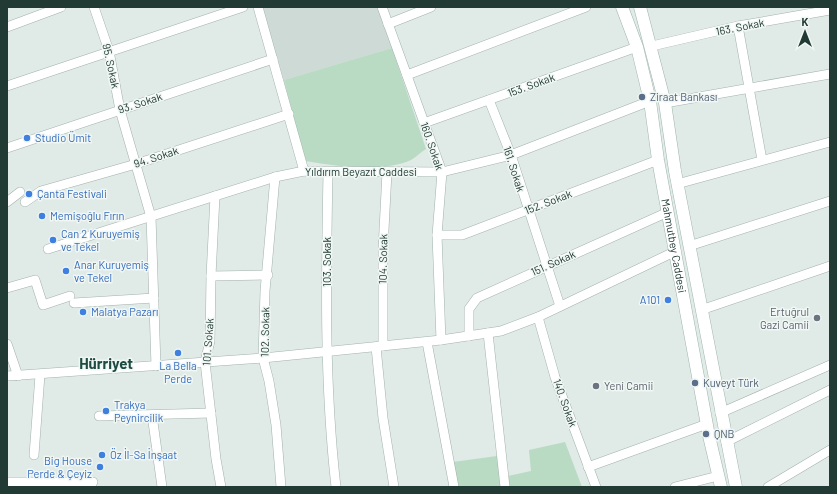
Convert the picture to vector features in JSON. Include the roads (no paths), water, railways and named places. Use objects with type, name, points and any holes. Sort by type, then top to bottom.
[{"type":"main road","name":"Mahmutbey Caddesi","points":[[622,7],[637,47],[650,101],[658,160],[719,481]]},
{"type":"main road","name":"Mahmutbey Caddesi","points":[[640,7],[652,46],[665,103],[677,184],[720,413],[736,487]]},
{"type":"street","points":[[7,27],[61,7]]},
{"type":"street","name":"95. Sokak","points":[[94,7],[109,51],[120,110],[152,217],[156,366]]},
{"type":"street","points":[[7,86],[243,7]]},
{"type":"street","points":[[258,7],[304,171]]},
{"type":"street","name":"160. Sokak","points":[[382,7],[442,172],[437,235],[441,340]]},
{"type":"street","points":[[388,24],[431,7]]},
{"type":"street","points":[[407,75],[586,7]]},
{"type":"street","name":"163. Sokak","points":[[652,46],[738,26],[830,10]]},
{"type":"street","points":[[738,26],[762,160]]},
{"type":"street","name":"153. Sokak","points":[[424,123],[637,47]]},
{"type":"street","name":"93. Sokak","points":[[7,148],[273,59]]},
{"type":"street","points":[[665,103],[830,74]]},
{"type":"street","name":"161. Sokak","points":[[489,100],[510,155],[560,306]]},
{"type":"street","name":"Yıldırım Beyazıt Caddesi","points":[[48,249],[275,177],[304,171],[442,172],[510,155],[650,101]]},
{"type":"street","name":"94. Sokak","points":[[25,202],[41,191],[136,164],[289,114]]},
{"type":"street","points":[[677,184],[830,142]]},
{"type":"street","name":"152. Sokak","points":[[437,235],[462,235],[658,160]]},
{"type":"street","name":"103. Sokak","points":[[328,172],[326,352],[328,419],[336,487]]},
{"type":"street","name":"104. Sokak","points":[[387,172],[379,346],[382,418],[394,487]]},
{"type":"street","name":"102. Sokak","points":[[275,177],[266,291],[263,358],[269,381],[276,425],[281,487]]},
{"type":"street","points":[[7,202],[20,192]]},
{"type":"street","name":"101. Sokak","points":[[215,196],[211,276],[210,341],[206,362],[221,487]]},
{"type":"street","points":[[689,246],[830,201]]},
{"type":"street","name":"151. Sokak","points":[[469,336],[468,309],[477,298],[668,212]]},
{"type":"street","points":[[7,376],[40,375],[263,358],[427,342],[501,331],[538,317],[676,251]]},
{"type":"street","points":[[701,310],[830,266]]},
{"type":"street","points":[[211,276],[268,275]]},
{"type":"street","points":[[7,288],[35,280],[43,305],[72,300],[154,298]]},
{"type":"street","name":"140. Sokak","points":[[538,317],[555,377],[596,487]]},
{"type":"street","points":[[488,333],[505,487]]},
{"type":"street","points":[[427,342],[454,487]]},
{"type":"street","points":[[7,344],[18,376]]},
{"type":"street","points":[[720,413],[830,365]]},
{"type":"street","points":[[34,455],[40,375]]},
{"type":"street","points":[[726,442],[830,390]]},
{"type":"street","points":[[99,416],[211,413]]},
{"type":"street","points":[[152,415],[162,487]]},
{"type":"street","points":[[588,467],[707,424]]},
{"type":"street","points":[[768,487],[830,450]]},
{"type":"street","points":[[675,487],[719,481]]},
{"type":"street","points":[[8,482],[92,482]]},
{"type":"place","name":"Ziraat Bankası","points":[[642,97]]},
{"type":"place","name":"Studio Ümit","points":[[27,138]]},
{"type":"place","name":"Çanta Festivali","points":[[29,194]]},
{"type":"place","name":"Memişoğlu Fırın","points":[[42,216]]},
{"type":"place","name":"Can 2 Kuruyemiş ve Tekel","points":[[53,240]]},
{"type":"place","name":"Anar Kuruyemiş ve Tekel","points":[[66,271]]},
{"type":"place","name":"A101","points":[[668,300]]},
{"type":"place","name":"Malatya Pazarı","points":[[83,312]]},
{"type":"place","name":"Ertuğrul Gazi Camii","points":[[817,318]]},
{"type":"place","name":"La Bella Perde","points":[[178,353]]},
{"type":"place","name":"Kuveyt Türk","points":[[695,383]]},
{"type":"place","name":"Yeni Camii","points":[[596,386]]},
{"type":"place","name":"Trakya Peynircilik","points":[[106,411]]},
{"type":"place","name":"QNB","points":[[706,434]]},
{"type":"place","name":"Öz İl-Sa İnşaat","points":[[102,455]]},
{"type":"place","name":"Big House Perde & Çeyiz","points":[[100,467]]},
{"type":"district","name":"Hürriyet","points":[[106,364]]}]
